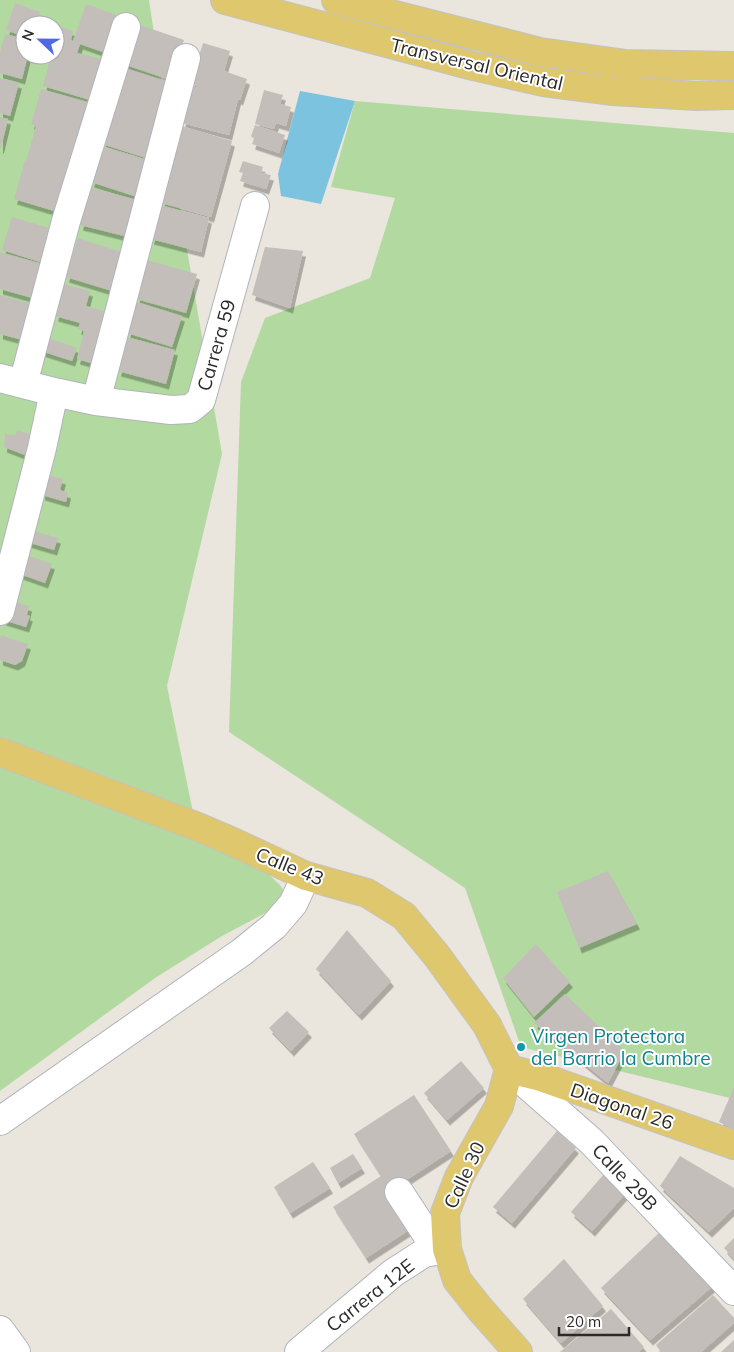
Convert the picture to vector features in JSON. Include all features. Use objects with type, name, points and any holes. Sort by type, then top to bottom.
[{"type":"main road","name":"Transversal Oriental","points":[[225,0],[473,66],[543,82],[613,91],[696,96],[734,95]]},
{"type":"main road","name":"Transversal Oriental","points":[[336,0],[540,52],[626,64],[734,66]]},
{"type":"main road","name":"Calle 43","points":[[0,752],[198,827],[306,876],[367,893],[404,916],[437,956],[487,1025],[509,1069]]},
{"type":"main road","name":"Diagonal 26","points":[[509,1069],[550,1080],[734,1145]]},
{"type":"main road","name":"Calle 30","points":[[509,1069],[499,1106],[459,1177],[445,1212],[442,1250],[457,1280],[518,1352]]},
{"type":"street","points":[[11,381],[66,221],[126,27]]},
{"type":"street","points":[[96,401],[186,58]]},
{"type":"street","name":"Carrera 59","points":[[11,381],[96,401],[171,410],[190,409],[201,400],[255,206]]},
{"type":"street","points":[[0,612],[42,448],[54,392]]},
{"type":"street","points":[[0,1121],[274,926],[293,904],[306,876]]},
{"type":"street","name":"Calle 29B","points":[[509,1069],[592,1142],[734,1291]]},
{"type":"street","points":[[399,1192],[442,1250]]},
{"type":"street","name":"Carrera 12E","points":[[299,1352],[393,1273],[424,1253],[442,1250]]},
{"type":"street","points":[[0,1330],[16,1352]]},
{"type":"green space","points":[[0,0],[149,0],[184,232],[222,454],[167,686],[195,822],[230,837],[280,885],[285,893],[271,910],[222,936],[155,978],[0,1091]]},
{"type":"green space","points":[[355,101],[734,133],[734,1099],[521,1047],[465,888],[229,732],[241,382],[265,318],[370,278],[395,198],[331,187]]},
{"type":"water","points":[[300,91],[355,101],[321,204],[281,196],[278,174]]},
{"type":"building","points":[[15,3],[40,12],[39,15],[15,15],[15,33],[6,30]]},
{"type":"building","points":[[86,4],[116,15],[103,52],[80,44],[77,53],[102,59],[90,100],[43,86],[48,65],[65,65],[65,28],[73,31],[71,40],[73,41]]},
{"type":"building","points":[[137,24],[184,40],[170,80],[123,64]]},
{"type":"building","points":[[5,34],[15,36],[15,65],[26,65],[22,79],[0,73],[0,52]]},
{"type":"building","points":[[203,43],[230,51],[224,71],[247,79],[240,100],[238,99],[229,135],[182,123],[191,86],[217,92],[190,84]]},
{"type":"building","points":[[125,68],[172,83],[149,159],[102,144]]},
{"type":"building","points":[[0,78],[19,83],[10,116],[0,113]]},
{"type":"building","points":[[41,89],[91,103],[61,213],[14,199],[36,126],[31,124]]},
{"type":"building","points":[[264,90],[283,95],[280,104],[291,107],[286,126],[276,123],[274,129],[255,124]]},
{"type":"building","points":[[0,117],[8,119],[1,148],[0,148]]},
{"type":"building","points":[[255,125],[285,135],[279,153],[252,144],[254,139],[251,136]]},
{"type":"building","points":[[181,126],[232,141],[211,217],[161,203]]},
{"type":"building","points":[[102,146],[148,160],[137,197],[91,182]]},
{"type":"building","points":[[243,161],[263,167],[261,173],[271,175],[266,189],[240,181],[243,173],[239,172]]},
{"type":"building","points":[[89,187],[137,200],[128,237],[80,225]]},
{"type":"building","points":[[160,205],[209,218],[201,252],[151,239]]},
{"type":"building","points":[[12,217],[56,230],[46,264],[2,250]]},
{"type":"building","points":[[78,238],[124,253],[112,291],[66,277]]},
{"type":"building","points":[[265,247],[303,251],[290,308],[252,295]]},
{"type":"building","points":[[0,252],[46,265],[36,299],[0,289]]},
{"type":"building","points":[[147,260],[197,274],[186,313],[136,299]]},
{"type":"building","points":[[64,284],[90,291],[86,306],[107,312],[98,365],[77,359],[84,331],[78,329],[80,323],[55,316]]},
{"type":"building","points":[[0,295],[36,305],[26,341],[0,334]]},
{"type":"building","points":[[137,302],[182,316],[172,347],[127,333]]},
{"type":"building","points":[[45,337],[77,348],[72,361],[41,351]]},
{"type":"building","points":[[127,337],[175,350],[166,384],[118,371]]},
{"type":"building","points":[[18,430],[37,437],[30,457],[4,447],[5,434],[15,435]]},
{"type":"building","points":[[43,474],[63,479],[60,490],[68,493],[66,502],[42,495]]},
{"type":"building","points":[[31,530],[58,538],[54,550],[27,542]]},
{"type":"building","points":[[24,554],[52,564],[45,583],[17,573]]},
{"type":"building","points":[[10,600],[29,606],[27,615],[30,616],[26,627],[3,620]]},
{"type":"building","points":[[1,635],[28,644],[22,661],[15,665],[0,660]]},
{"type":"building","points":[[608,871],[637,924],[579,948],[557,892]]},
{"type":"building","points":[[347,930],[391,981],[359,1015],[316,969]]},
{"type":"building","points":[[536,944],[570,982],[534,1017],[503,978]]},
{"type":"building","points":[[565,994],[625,1051],[608,1083],[534,1023]]},
{"type":"building","points":[[287,1011],[309,1032],[291,1051],[269,1028]]},
{"type":"building","points":[[461,1061],[484,1088],[447,1120],[424,1093]]},
{"type":"building","points":[[734,1087],[734,1129],[719,1122]]},
{"type":"building","points":[[414,1095],[451,1151],[391,1190],[415,1226],[366,1258],[333,1207],[381,1176],[354,1134]]},
{"type":"building","points":[[557,1131],[576,1148],[512,1223],[493,1207]]},
{"type":"building","points":[[353,1154],[362,1168],[338,1183],[330,1168]]},
{"type":"building","points":[[680,1156],[734,1188],[734,1208],[709,1232],[660,1186]]},
{"type":"building","points":[[313,1162],[330,1188],[290,1213],[274,1187]]},
{"type":"building","points":[[604,1174],[625,1194],[592,1231],[571,1212]]},
{"type":"building","points":[[659,1233],[713,1286],[650,1340],[601,1288]]},
{"type":"building","points":[[734,1238],[734,1259],[724,1248]]},
{"type":"building","points":[[564,1259],[603,1306],[561,1343],[523,1299]]},
{"type":"building","points":[[713,1295],[734,1318],[734,1323],[701,1352],[661,1352],[656,1345]]},
{"type":"building","points":[[611,1309],[644,1347],[639,1352],[560,1352]]},
{"type":"building","points":[[734,1340],[734,1352],[721,1352]]},
{"type":"place","name":"Virgen Protectora del Barrio la Cumbre","points":[[521,1047]]}]
